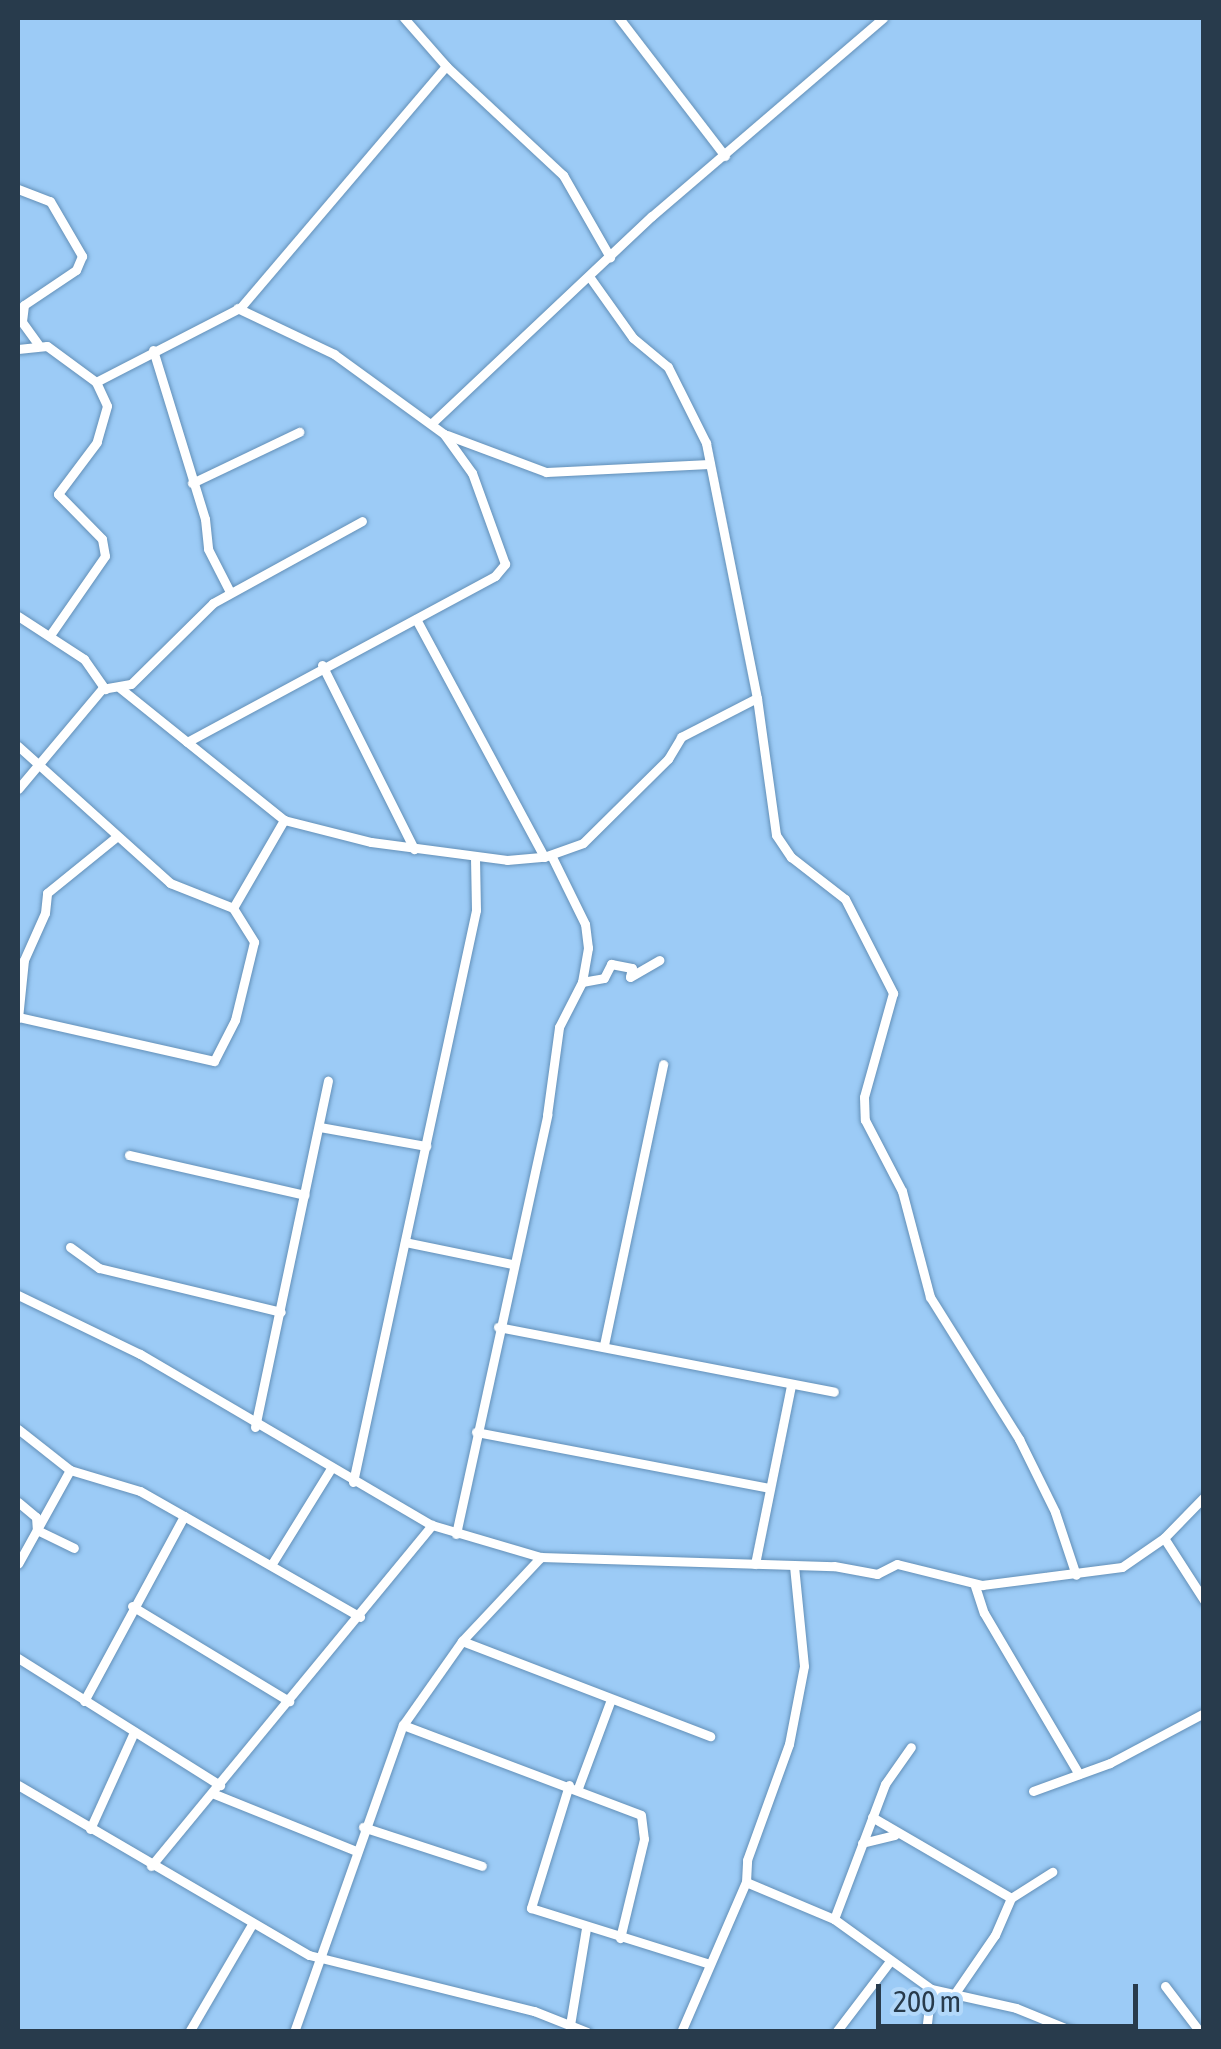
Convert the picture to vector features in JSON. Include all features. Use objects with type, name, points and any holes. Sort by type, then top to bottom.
[{"type":"street","points":[[404,18],[446,66],[563,175],[610,257]]},
{"type":"street","points":[[619,18],[725,156]]},
{"type":"street","points":[[432,423],[591,280],[610,257],[882,18]]},
{"type":"street","points":[[96,382],[237,308],[301,243],[446,66]]},
{"type":"street","points":[[18,189],[50,200],[82,256],[76,270],[24,304],[22,322],[38,344],[96,382],[107,406],[105,427],[58,494],[102,538],[104,556],[50,635]]},
{"type":"street","points":[[591,280],[633,338],[678,382],[710,464],[757,698],[780,845],[845,900],[893,992],[864,1097],[869,1132],[902,1191],[930,1297],[1019,1439],[1055,1512],[1076,1576]]},
{"type":"street","points":[[187,742],[322,665],[416,619],[505,564],[472,473],[444,434],[334,354],[237,308]]},
{"type":"street","points":[[18,348],[38,344]]},
{"type":"street","points":[[153,350],[208,548],[230,592]]},
{"type":"street","points":[[192,483],[300,432]]},
{"type":"street","points":[[444,434],[546,472],[710,464]]},
{"type":"street","points":[[120,688],[230,592],[362,521]]},
{"type":"street","points":[[18,616],[84,658],[105,688]]},
{"type":"street","points":[[416,619],[588,936],[582,982],[559,1027],[456,1534]]},
{"type":"street","points":[[322,665],[414,850]]},
{"type":"street","points":[[105,688],[120,688],[284,820],[414,850],[475,858],[548,856],[583,843],[688,730],[757,698]]},
{"type":"street","points":[[18,789],[105,688]]},
{"type":"street","points":[[18,746],[115,838],[170,883],[233,908],[254,942],[235,1020],[214,1061],[18,1019],[24,960],[45,913],[46,893],[115,838]]},
{"type":"street","points":[[233,908],[284,820]]},
{"type":"street","points":[[353,1482],[476,910],[475,858]]},
{"type":"street","points":[[582,982],[604,978],[611,964],[632,968],[630,977],[660,960]]},
{"type":"street","points":[[604,1345],[663,1064]]},
{"type":"street","points":[[255,1427],[328,1082]]},
{"type":"street","points":[[320,1127],[426,1146]]},
{"type":"street","points":[[129,1155],[305,1195]]},
{"type":"street","points":[[405,1242],[512,1264]]},
{"type":"street","points":[[70,1248],[99,1268],[282,1312]]},
{"type":"street","points":[[18,1295],[140,1354],[255,1427],[432,1525],[541,1558],[754,1564],[877,1574],[898,1564],[975,1586],[1076,1576],[1122,1567],[1164,1538],[1204,1497]]},
{"type":"street","points":[[498,1327],[834,1392]]},
{"type":"street","points":[[754,1564],[790,1385]]},
{"type":"street","points":[[18,1429],[70,1470],[140,1491],[274,1562],[360,1617]]},
{"type":"street","points":[[476,1432],[770,1488]]},
{"type":"street","points":[[18,1564],[70,1470]]},
{"type":"street","points":[[274,1562],[330,1470]]},
{"type":"street","points":[[18,1502],[36,1517],[37,1530]]},
{"type":"street","points":[[84,1701],[184,1516]]},
{"type":"street","points":[[152,1866],[432,1525]]},
{"type":"street","points":[[37,1530],[74,1548]]},
{"type":"street","points":[[1164,1538],[1204,1600]]},
{"type":"street","points":[[294,2032],[354,1850],[402,1724],[462,1642],[541,1558]]},
{"type":"street","points":[[681,2032],[707,1964],[746,1882],[747,1860],[789,1744],[804,1666],[794,1566]]},
{"type":"street","points":[[975,1586],[984,1613],[1079,1774]]},
{"type":"street","points":[[132,1606],[289,1701]]},
{"type":"street","points":[[462,1642],[610,1702],[710,1736]]},
{"type":"street","points":[[18,1658],[220,1785]]},
{"type":"street","points":[[610,1702],[573,1786],[530,1902],[536,1912],[707,1964]]},
{"type":"street","points":[[1033,1791],[1079,1774],[1204,1713]]},
{"type":"street","points":[[402,1724],[628,1806],[646,1824],[620,1938]]},
{"type":"street","points":[[90,1829],[134,1732]]},
{"type":"street","points":[[834,1918],[872,1818],[911,1747]]},
{"type":"street","points":[[18,1785],[252,1924],[317,1956],[587,2032]]},
{"type":"street","points":[[212,1793],[354,1850]]},
{"type":"street","points":[[872,1818],[895,1835],[1011,1898]]},
{"type":"street","points":[[363,1828],[482,1866]]},
{"type":"street","points":[[862,1844],[895,1835]]},
{"type":"street","points":[[953,1996],[995,1934],[1011,1898],[1052,1872]]},
{"type":"street","points":[[746,1882],[834,1918],[931,1989],[1016,2008],[1075,2032]]},
{"type":"street","points":[[189,2032],[252,1924]]},
{"type":"street","points":[[570,2025],[586,1928]]},
{"type":"street","points":[[836,2032],[890,1960]]},
{"type":"street","points":[[1164,1986],[1200,2032]]},
{"type":"street","points":[[926,2032],[931,1989]]}]
